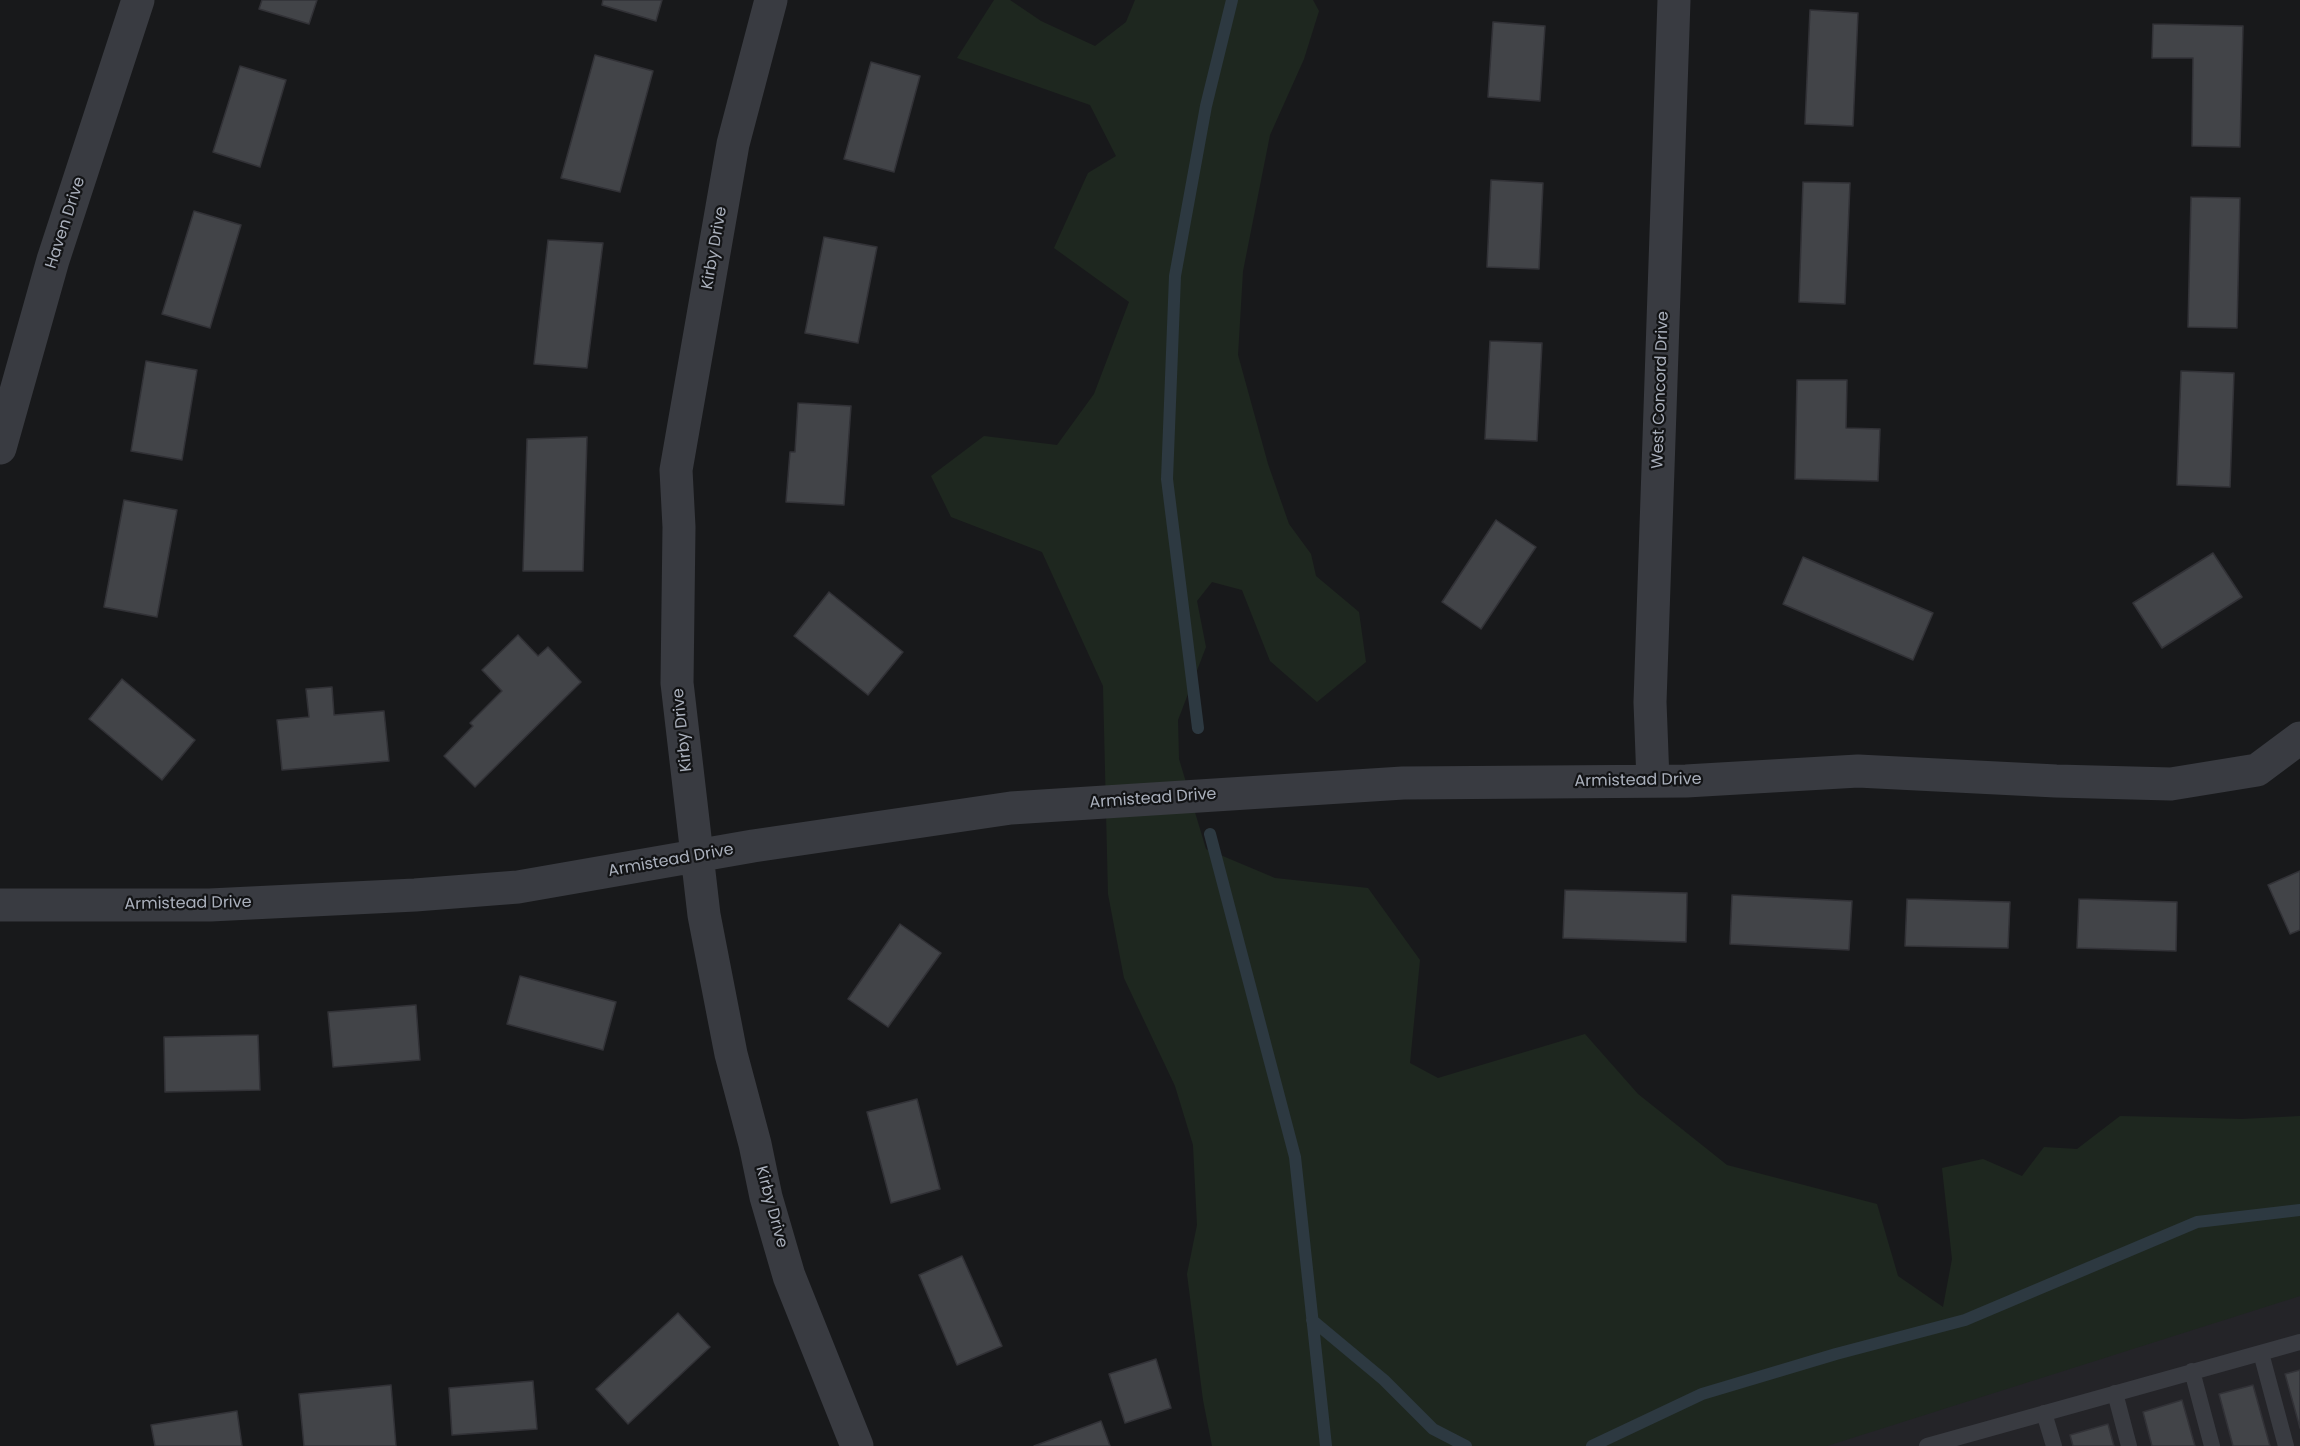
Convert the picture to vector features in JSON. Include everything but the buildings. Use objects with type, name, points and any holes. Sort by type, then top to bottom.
[{"type":"street","name":"Haven Drive","points":[[0,448],[53,260],[138,0]]},
{"type":"street","name":"Kirby Drive","points":[[771,0],[733,144],[676,470],[679,527],[677,683],[704,915],[731,1054],[755,1144],[766,1197],[789,1276],[851,1444]]},
{"type":"street","name":"West Concord Drive","points":[[1653,781],[1651,690],[1674,0]]},
{"type":"street","name":"Armistead Drive","points":[[0,905],[210,905],[415,896],[518,887],[644,867],[696,855],[1011,808],[1403,783],[1696,781],[1858,771],[2171,784],[2257,770],[2300,738]]},
{"type":"lane","points":[[1927,1446],[1986,1438],[2044,1413],[2300,1342]]},
{"type":"lane","points":[[2261,1353],[2286,1446]]},
{"type":"lane","points":[[2192,1371],[2212,1446]]},
{"type":"lane","points":[[2115,1393],[2129,1446]]},
{"type":"lane","points":[[2044,1413],[2054,1446]]},
{"type":"shaded area","points":[[994,0],[1010,0],[1041,21],[1095,46],[1126,22],[1135,0],[1313,0],[1319,11],[1304,59],[1270,135],[1243,271],[1238,355],[1268,464],[1289,524],[1311,554],[1316,576],[1359,612],[1366,662],[1317,702],[1270,661],[1242,590],[1212,582],[1197,601],[1206,647],[1178,720],[1179,759],[1206,849],[1275,878],[1368,888],[1420,960],[1410,1063],[1438,1078],[1585,1034],[1638,1094],[1727,1165],[1877,1204],[1898,1276],[1943,1307],[1952,1259],[1942,1168],[1983,1159],[2022,1176],[2044,1147],[2077,1149],[2120,1116],[2242,1119],[2300,1116],[2300,1296],[1827,1446],[1212,1446],[1203,1400],[1187,1274],[1197,1225],[1193,1145],[1175,1086],[1124,978],[1108,894],[1103,686],[1042,552],[951,517],[931,476],[984,436],[1057,445],[1094,394],[1129,302],[1054,248],[1088,173],[1116,156],[1090,105],[957,58]]},
{"type":"shaded area","points":[[2300,1283],[2300,1446],[1779,1446]]},
{"type":"waterway","points":[[1198,728],[1167,479],[1175,276],[1206,106],[1232,0]]},
{"type":"waterway","points":[[1210,834],[1295,1157],[1326,1446]]},
{"type":"waterway","points":[[1592,1446],[1702,1394],[1836,1354],[1965,1320],[2197,1222],[2300,1210]]},
{"type":"waterway","points":[[1312,1320],[1384,1380],[1433,1429],[1466,1446]]}]
